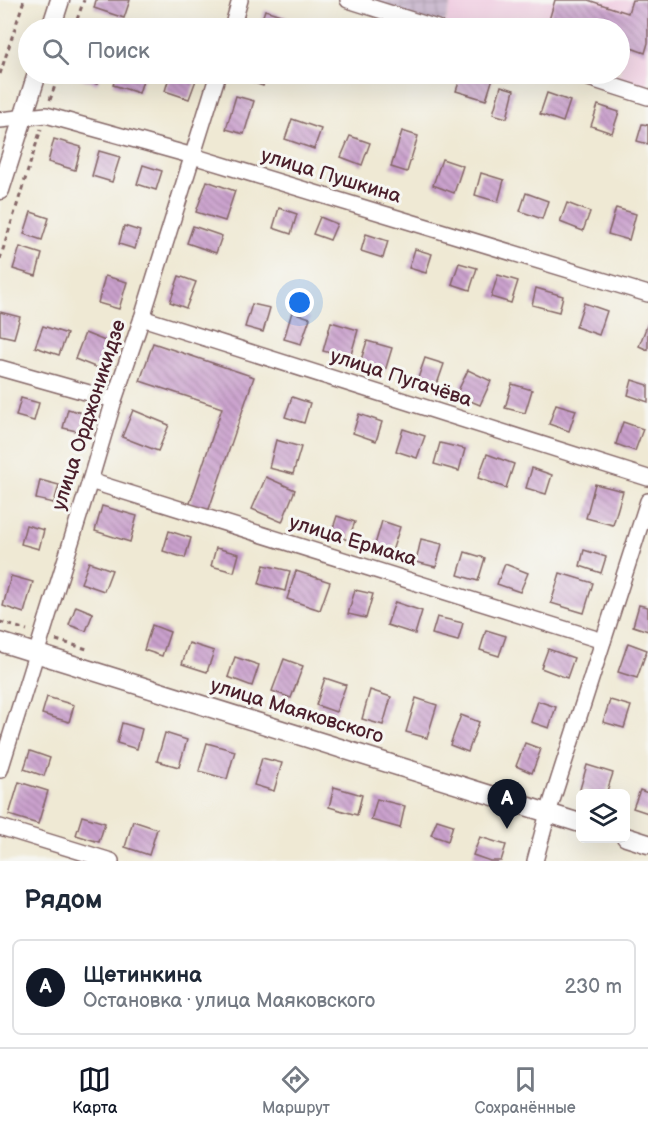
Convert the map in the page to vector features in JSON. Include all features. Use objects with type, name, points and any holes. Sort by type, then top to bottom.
[{"type":"street","points":[[54,18],[60,0]]},
{"type":"street","points":[[235,18],[240,0]]},
{"type":"street","points":[[348,0],[405,18]]},
{"type":"street","points":[[0,190],[34,84]]},
{"type":"street","name":"улица Орджоникидзе","points":[[0,770],[114,400],[215,84]]},
{"type":"street","points":[[607,84],[648,97]]},
{"type":"street","name":"улица Пушкина","points":[[0,120],[46,115],[193,156],[648,294]]},
{"type":"street","name":"улица Пугачёва","points":[[142,318],[648,478]]},
{"type":"street","points":[[0,368],[114,400]]},
{"type":"street","name":"улица Ермака","points":[[90,481],[603,641]]},
{"type":"street","points":[[535,861],[548,813],[648,501]]},
{"type":"street","name":"улица Маяковского","points":[[0,642],[576,822]]},
{"type":"street","points":[[0,827],[111,861]]},
{"type":"street","points":[[630,838],[648,844]]},
{"type":"path","points":[[18,18],[24,0]]},
{"type":"path","points":[[78,18],[84,0]]},
{"type":"path","points":[[0,74],[18,18]]},
{"type":"path","points":[[0,259],[56,84]]},
{"type":"shaded area","points":[[358,0],[452,0],[446,18],[413,18]]},
{"type":"shaded area","points":[[452,0],[648,0],[648,94],[616,84],[630,84],[630,18],[447,18]]},
{"type":"building","points":[[96,0],[130,0],[124,18],[94,8]]},
{"type":"building","points":[[555,0],[588,0],[628,13],[632,0],[648,0],[648,43],[645,53],[630,48],[630,18],[550,18]]},
{"type":"building","points":[[265,10],[287,17],[287,18],[262,18]]},
{"type":"building","points":[[113,84],[142,84],[139,93]]},
{"type":"building","points":[[167,84],[195,84],[189,99],[165,91]]},
{"type":"building","points":[[458,84],[491,84],[486,100],[456,91]]},
{"type":"building","points":[[501,86],[514,90],[507,118],[493,114]]},
{"type":"building","points":[[547,93],[570,101],[563,122],[540,114]]},
{"type":"building","points":[[236,96],[254,101],[244,134],[226,129]]},
{"type":"building","points":[[598,105],[619,112],[612,133],[591,126]]},
{"type":"building","points":[[292,119],[321,129],[314,149],[285,139]]},
{"type":"building","points":[[642,124],[648,125],[648,144],[637,141]]},
{"type":"building","points":[[402,131],[418,136],[407,172],[391,167]]},
{"type":"building","points":[[350,136],[370,143],[362,165],[341,157]]},
{"type":"building","points":[[54,139],[81,147],[75,170],[48,162]]},
{"type":"building","points":[[99,151],[120,157],[112,182],[92,176]]},
{"type":"building","points":[[442,159],[463,166],[454,193],[433,185]]},
{"type":"building","points":[[143,165],[162,171],[156,190],[137,184]]},
{"type":"building","points":[[481,173],[504,180],[498,202],[475,195]]},
{"type":"building","points":[[207,181],[235,191],[225,221],[196,212]]},
{"type":"building","points":[[526,193],[548,201],[542,219],[520,211]]},
{"type":"building","points":[[567,203],[590,212],[583,231],[560,222]]},
{"type":"building","points":[[279,208],[297,214],[291,234],[273,228]]},
{"type":"building","points":[[616,208],[636,214],[629,240],[608,234]]},
{"type":"building","points":[[31,212],[49,218],[42,240],[24,234]]},
{"type":"building","points":[[320,217],[337,224],[330,240],[313,234]]},
{"type":"building","points":[[124,226],[140,231],[135,249],[119,244]]},
{"type":"building","points":[[193,226],[222,236],[216,253],[187,243]]},
{"type":"building","points":[[366,234],[388,241],[383,258],[361,251]]},
{"type":"building","points":[[20,247],[42,254],[36,276],[13,269]]},
{"type":"building","points":[[415,249],[432,254],[426,273],[409,268]]},
{"type":"building","points":[[459,263],[477,268],[470,290],[452,284]]},
{"type":"building","points":[[498,275],[518,281],[511,303],[491,297]]},
{"type":"building","points":[[105,276],[127,282],[119,309],[98,303]]},
{"type":"building","points":[[179,276],[196,282],[186,308],[170,302]]},
{"type":"building","points":[[536,288],[563,296],[559,312],[532,305]]},
{"type":"building","points":[[584,303],[607,311],[599,335],[576,327]]},
{"type":"building","points":[[252,304],[270,308],[263,332],[245,327]]},
{"type":"building","points":[[0,312],[20,317],[14,338],[0,335]]},
{"type":"building","points":[[292,312],[310,318],[301,344],[284,339]]},
{"type":"building","points":[[331,322],[358,330],[350,358],[323,351]]},
{"type":"building","points":[[648,323],[648,350],[639,346]]},
{"type":"building","points":[[43,326],[67,334],[59,355],[35,347]]},
{"type":"building","points":[[85,333],[110,343],[100,369],[75,359]]},
{"type":"building","points":[[367,341],[392,348],[385,371],[360,363]]},
{"type":"building","points":[[153,343],[254,377],[208,512],[189,506],[222,408],[140,381]]},
{"type":"building","points":[[425,358],[444,364],[436,387],[417,381]]},
{"type":"building","points":[[468,370],[491,381],[480,405],[456,395]]},
{"type":"building","points":[[632,380],[648,385],[648,402],[628,395]]},
{"type":"building","points":[[512,384],[532,390],[525,413],[505,408]]},
{"type":"building","points":[[292,397],[310,403],[304,423],[285,417]]},
{"type":"building","points":[[21,398],[39,403],[34,421],[16,416]]},
{"type":"building","points":[[556,404],[576,410],[569,431],[549,424]]},
{"type":"building","points":[[68,409],[86,414],[81,432],[63,428]]},
{"type":"building","points":[[133,410],[169,425],[158,451],[122,437]]},
{"type":"building","points":[[359,414],[382,422],[376,441],[353,433]]},
{"type":"building","points":[[623,422],[643,429],[635,451],[616,444]]},
{"type":"building","points":[[403,429],[425,436],[417,458],[396,451]]},
{"type":"building","points":[[276,440],[301,447],[293,474],[269,468]]},
{"type":"building","points":[[440,443],[465,449],[459,471],[434,464]]},
{"type":"building","points":[[487,454],[514,464],[506,488],[478,478]]},
{"type":"building","points":[[532,468],[552,475],[546,494],[526,488]]},
{"type":"building","points":[[266,477],[295,490],[282,522],[252,509]]},
{"type":"building","points":[[40,480],[59,485],[54,503],[36,499]]},
{"type":"building","points":[[595,484],[623,491],[613,525],[586,518]]},
{"type":"building","points":[[102,506],[137,516],[130,542],[95,531]]},
{"type":"building","points":[[337,516],[355,522],[348,540],[331,534]]},
{"type":"building","points":[[382,521],[400,527],[391,554],[374,548]]},
{"type":"building","points":[[26,525],[44,530],[39,549],[21,544]]},
{"type":"building","points":[[169,531],[191,538],[185,558],[163,551]]},
{"type":"building","points":[[421,539],[442,544],[436,567],[416,562]]},
{"type":"building","points":[[216,548],[239,554],[234,572],[211,566]]},
{"type":"building","points":[[584,550],[606,557],[601,573],[580,566]]},
{"type":"building","points":[[465,552],[485,558],[478,581],[458,575]]},
{"type":"building","points":[[89,562],[112,570],[104,591],[81,583]]},
{"type":"building","points":[[505,564],[528,573],[520,592],[497,584]]},
{"type":"building","points":[[264,565],[290,571],[285,591],[259,584]]},
{"type":"building","points":[[296,571],[330,582],[320,610],[287,599]]},
{"type":"building","points":[[560,573],[593,583],[584,613],[551,603]]},
{"type":"building","points":[[11,576],[33,582],[24,613],[3,606]]},
{"type":"building","points":[[355,590],[373,594],[366,618],[348,614]]},
{"type":"building","points":[[395,602],[422,611],[415,634],[387,625]]},
{"type":"building","points":[[639,605],[648,607],[648,631],[633,626]]},
{"type":"building","points":[[76,606],[93,613],[86,631],[69,625]]},
{"type":"building","points":[[437,617],[463,623],[458,641],[432,634]]},
{"type":"building","points":[[152,625],[170,632],[162,656],[144,650]]},
{"type":"building","points":[[486,630],[506,636],[499,656],[480,650]]},
{"type":"building","points":[[189,643],[214,651],[207,672],[182,664]]},
{"type":"building","points":[[628,643],[647,650],[637,678],[618,672]]},
{"type":"building","points":[[548,649],[574,658],[567,678],[541,668]]},
{"type":"building","points":[[235,657],[259,665],[252,686],[228,677]]},
{"type":"building","points":[[284,659],[303,666],[291,698],[272,691]]},
{"type":"building","points":[[325,678],[346,685],[336,712],[316,705]]},
{"type":"building","points":[[370,690],[391,697],[383,725],[362,719]]},
{"type":"building","points":[[47,697],[74,705],[69,722],[42,714]]},
{"type":"building","points":[[416,698],[437,705],[427,738],[406,732]]},
{"type":"building","points":[[610,700],[631,706],[624,728],[603,722]]},
{"type":"building","points":[[538,701],[556,707],[549,728],[531,722]]},
{"type":"building","points":[[461,715],[479,722],[468,752],[450,745]]},
{"type":"building","points":[[122,723],[142,729],[137,749],[117,743]]},
{"type":"building","points":[[165,733],[187,740],[179,767],[157,761]]},
{"type":"building","points":[[207,743],[235,751],[227,779],[199,771]]},
{"type":"building","points":[[525,743],[541,749],[532,773],[516,766]]},
{"type":"building","points":[[30,751],[50,758],[44,776],[24,769]]},
{"type":"building","points":[[262,758],[282,763],[274,791],[254,785]]},
{"type":"building","points":[[587,765],[613,773],[608,789],[580,789]]},
{"type":"building","points":[[19,782],[48,791],[38,824],[9,815]]},
{"type":"building","points":[[334,787],[362,795],[357,815],[329,807]]},
{"type":"building","points":[[640,790],[648,793],[648,813],[633,808]]},
{"type":"building","points":[[377,799],[405,806],[400,828],[371,820]]},
{"type":"building","points":[[82,816],[105,823],[99,842],[76,835]]},
{"type":"building","points":[[437,820],[453,825],[448,841],[431,835]]},
{"type":"building","points":[[133,821],[157,829],[149,855],[125,847]]},
{"type":"building","points":[[480,837],[506,845],[501,861],[490,861],[473,855]]},
{"type":"place","name":"Щетинкина","points":[[507,829]]}]
